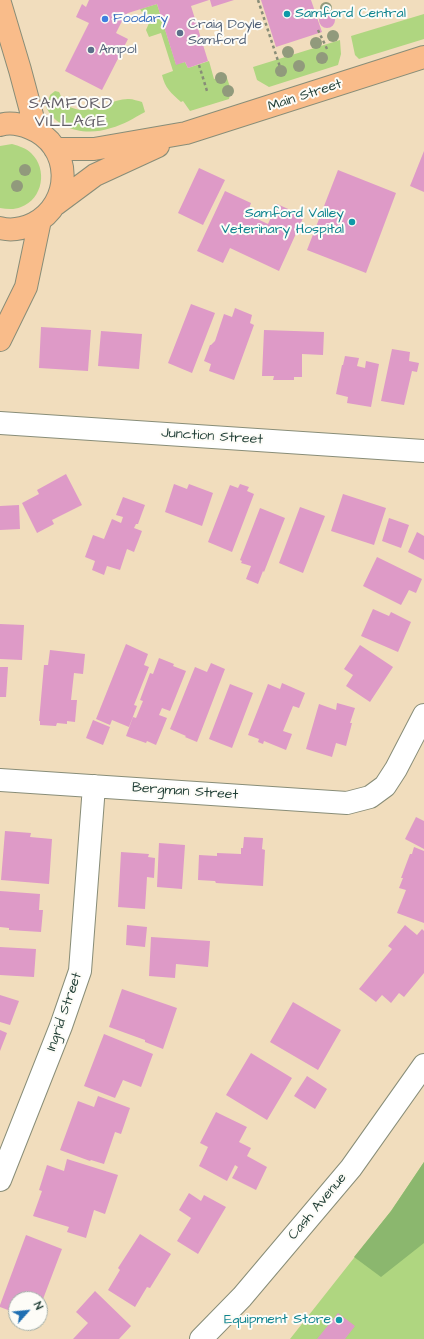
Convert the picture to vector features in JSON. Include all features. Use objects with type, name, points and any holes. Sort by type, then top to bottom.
[{"type":"main road","points":[[0,3],[4,37],[36,130]]},
{"type":"main road","name":"Main Street","points":[[0,228],[7,230],[25,228],[40,220],[49,213],[56,204],[95,175],[186,133],[424,57]]},
{"type":"main road","points":[[0,125],[21,124],[36,130],[47,138],[55,149],[61,162],[63,176],[61,190],[56,204]]},
{"type":"main road","name":"Main Street","points":[[55,149],[94,149],[186,133]]},
{"type":"main road","points":[[0,340],[26,287],[40,220]]},
{"type":"street","name":"Junction Street","points":[[0,423],[424,451]]},
{"type":"street","name":"Bergman Street","points":[[0,780],[347,804],[370,797],[385,786],[396,769],[424,715]]},
{"type":"street","name":"Ingrid Street","points":[[0,1180],[61,1026],[80,971],[94,786]]},
{"type":"street","name":"Cash Avenue","points":[[201,1339],[242,1297],[351,1168],[424,1065]]},
{"type":"path","points":[[258,0],[274,44],[280,67]]},
{"type":"path","points":[[318,30],[328,51]]},
{"type":"path","points":[[199,65],[207,91]]},
{"type":"green space","points":[[157,4],[176,64],[185,62],[188,68],[209,61],[214,79],[226,75],[231,90],[229,99],[190,111],[183,101],[181,102],[169,90],[162,75],[173,71],[161,33],[149,37],[146,30],[152,16],[142,12],[140,9]]},
{"type":"green space","points":[[424,14],[424,39],[359,59],[355,55],[351,36]]},
{"type":"green space","points":[[340,40],[341,54],[338,65],[269,87],[257,80],[253,67]]},
{"type":"green space","points":[[55,91],[59,92],[65,103],[72,108],[80,110],[129,99],[142,102],[145,112],[115,127],[92,131],[74,130],[58,122],[46,107],[50,95]]},
{"type":"green space","points":[[12,144],[20,146],[31,153],[40,167],[41,183],[38,191],[28,203],[16,209],[8,209],[0,208],[0,146]]},
{"type":"green space","points":[[424,1162],[424,1339],[290,1339],[391,1211]]},
{"type":"green space","points":[[424,1162],[424,1243],[381,1277],[354,1257],[391,1211]]},
{"type":"building","points":[[89,0],[209,0],[191,6],[208,61],[188,68],[185,62],[176,65],[157,4],[125,15],[116,33],[128,39],[102,90],[65,71],[89,23],[76,17],[82,4],[86,7]]},
{"type":"building","points":[[210,0],[234,0],[212,7]]},
{"type":"building","name":"Samford Central","points":[[261,0],[311,0],[322,32],[276,47]]},
{"type":"building","points":[[327,12],[333,14],[335,20],[333,26],[327,28],[321,26],[319,20],[321,14]]},
{"type":"building","points":[[424,151],[424,192],[410,186]]},
{"type":"building","points":[[199,168],[225,180],[203,225],[178,213]]},
{"type":"building","name":"Samford Valley Veterinary Hospital","points":[[338,170],[396,193],[366,273],[307,250]]},
{"type":"building","points":[[225,191],[251,203],[247,214],[268,224],[277,204],[304,216],[279,271],[230,248],[223,263],[197,251]]},
{"type":"building","points":[[191,304],[215,313],[192,373],[168,363]]},
{"type":"building","points":[[235,308],[252,315],[250,323],[254,325],[234,380],[209,371],[211,364],[204,361],[210,345],[215,341],[224,314],[232,317]]},
{"type":"building","points":[[41,327],[91,330],[88,371],[39,368]]},
{"type":"building","points":[[264,330],[324,332],[323,355],[302,354],[302,377],[294,377],[294,380],[273,380],[274,376],[262,376]]},
{"type":"building","points":[[101,331],[142,334],[139,369],[98,366]]},
{"type":"building","points":[[392,349],[410,352],[409,361],[419,363],[417,372],[412,371],[404,405],[381,401]]},
{"type":"building","points":[[345,356],[359,358],[357,366],[365,368],[366,361],[379,364],[371,407],[347,403],[348,397],[336,394]]},
{"type":"building","points":[[66,474],[82,505],[52,520],[54,524],[37,533],[22,503],[39,494],[37,490]]},
{"type":"building","points":[[174,484],[187,489],[189,484],[213,493],[202,526],[165,512]]},
{"type":"building","points":[[240,484],[249,487],[247,491],[254,494],[232,552],[208,542],[230,485],[238,488]]},
{"type":"building","points":[[343,494],[386,508],[374,545],[331,531]]},
{"type":"building","points":[[123,497],[145,505],[138,524],[136,524],[134,528],[142,531],[134,552],[127,549],[120,570],[107,566],[104,575],[92,570],[95,561],[85,557],[93,535],[104,539],[112,519],[121,523],[123,517],[116,515]]},
{"type":"building","points":[[19,505],[20,529],[0,530],[0,506]]},
{"type":"building","points":[[300,507],[325,516],[303,573],[279,563]]},
{"type":"building","points":[[260,508],[285,518],[258,584],[246,579],[251,566],[241,563],[242,561],[240,560]]},
{"type":"building","points":[[389,518],[409,525],[401,548],[382,541]]},
{"type":"building","points":[[417,532],[424,536],[424,560],[408,552]]},
{"type":"building","points":[[377,557],[422,579],[416,593],[409,590],[401,605],[363,586]]},
{"type":"building","points":[[373,609],[389,616],[391,612],[411,622],[398,652],[361,636]]},
{"type":"building","points":[[0,624],[24,625],[22,660],[0,659]]},
{"type":"building","points":[[126,644],[148,654],[144,665],[149,667],[134,705],[137,706],[129,727],[112,720],[110,725],[96,719]]},
{"type":"building","points":[[360,645],[393,667],[370,702],[346,686],[353,675],[344,669]]},
{"type":"building","points":[[50,650],[85,654],[83,674],[74,673],[71,700],[77,700],[75,722],[67,721],[67,724],[57,723],[56,726],[40,725],[39,721],[44,665],[48,665]]},
{"type":"building","points":[[159,658],[186,671],[170,711],[162,708],[159,715],[167,718],[156,745],[147,741],[146,743],[126,736],[133,717],[136,718],[143,701],[140,700],[150,673],[153,674]]},
{"type":"building","points":[[211,663],[225,669],[197,742],[170,729],[195,667],[207,672]]},
{"type":"building","points":[[0,667],[8,667],[6,697],[0,697]]},
{"type":"building","points":[[282,683],[305,693],[299,708],[293,706],[283,731],[292,734],[286,750],[264,741],[263,744],[258,742],[259,739],[248,735],[268,684],[280,689]]},
{"type":"building","points":[[230,684],[253,693],[232,748],[209,739]]},
{"type":"building","points":[[337,703],[355,708],[350,723],[352,723],[346,746],[336,743],[332,757],[306,749],[319,704],[336,710]]},
{"type":"building","points":[[93,720],[110,727],[103,745],[86,738]]},
{"type":"building","points":[[416,817],[424,821],[424,849],[405,839]]},
{"type":"building","points":[[5,831],[31,833],[30,837],[52,839],[49,884],[1,880]]},
{"type":"building","points":[[244,837],[263,838],[262,849],[265,850],[263,886],[216,883],[215,881],[198,880],[199,855],[217,856],[217,853],[241,854]]},
{"type":"building","points":[[159,843],[185,845],[182,889],[157,887]]},
{"type":"building","points":[[414,847],[424,851],[424,923],[397,913],[406,890],[399,888],[403,878],[401,878]]},
{"type":"building","points":[[121,852],[149,854],[148,857],[155,858],[154,878],[147,877],[145,909],[118,907]]},
{"type":"building","points":[[0,891],[40,894],[39,910],[43,910],[41,932],[9,930],[9,928],[0,927]]},
{"type":"building","points":[[127,925],[147,927],[145,947],[126,945]]},
{"type":"building","points":[[405,925],[417,935],[422,929],[424,931],[424,973],[404,997],[399,993],[391,1003],[382,995],[376,1002],[359,989],[392,949],[388,946]]},
{"type":"building","points":[[151,937],[210,941],[208,967],[176,964],[175,978],[149,976]]},
{"type":"building","points":[[0,947],[36,949],[34,977],[0,975]]},
{"type":"building","points":[[122,989],[177,1008],[163,1049],[145,1042],[145,1040],[109,1027]]},
{"type":"building","points":[[0,995],[19,1001],[10,1025],[0,1022]]},
{"type":"building","points":[[293,1002],[341,1030],[318,1070],[270,1042]]},
{"type":"building","points":[[0,1030],[7,1033],[0,1051]]},
{"type":"building","points":[[104,1034],[153,1054],[141,1087],[123,1080],[115,1098],[84,1086]]},
{"type":"building","points":[[251,1053],[292,1078],[267,1120],[226,1095]]},
{"type":"building","points":[[307,1076],[327,1089],[315,1109],[294,1096]]},
{"type":"building","points":[[98,1096],[130,1108],[121,1134],[115,1132],[104,1164],[90,1161],[60,1150],[78,1101],[94,1107]]},
{"type":"building","points":[[216,1112],[247,1127],[239,1142],[251,1148],[247,1156],[267,1167],[256,1190],[232,1178],[238,1167],[235,1165],[227,1181],[199,1166],[208,1147],[200,1143]]},
{"type":"building","points":[[67,1159],[118,1175],[105,1214],[94,1210],[86,1238],[67,1232],[69,1227],[33,1216],[42,1191],[39,1190],[47,1165],[64,1171]]},
{"type":"building","points":[[189,1193],[201,1201],[204,1195],[226,1207],[198,1254],[177,1241],[191,1218],[179,1210]]},
{"type":"building","points":[[140,1234],[171,1254],[150,1288],[147,1287],[135,1307],[108,1290],[120,1270],[118,1268]]},
{"type":"building","points":[[26,1235],[62,1249],[46,1291],[8,1291],[8,1310],[0,1307]]},
{"type":"building","points":[[95,1291],[131,1326],[119,1339],[73,1339],[88,1323],[76,1312]]},
{"type":"building","name":"Equipment Store","points":[[338,1313],[355,1326],[345,1339],[317,1339]]},
{"type":"place","name":"Samford Central","points":[[287,14]]},
{"type":"place","name":"Foodary","points":[[105,19]]},
{"type":"place","name":"Craig Doyle Samford","points":[[180,33]]},
{"type":"place","name":"Ampol","points":[[91,50]]},
{"type":"place","name":"Samford Valley Veterinary Hospital","points":[[352,222]]},
{"type":"place","name":"Equipment Store","points":[[339,1320]]},
{"type":"district","name":"SAMFORD VILLAGE","points":[[71,114]]}]
